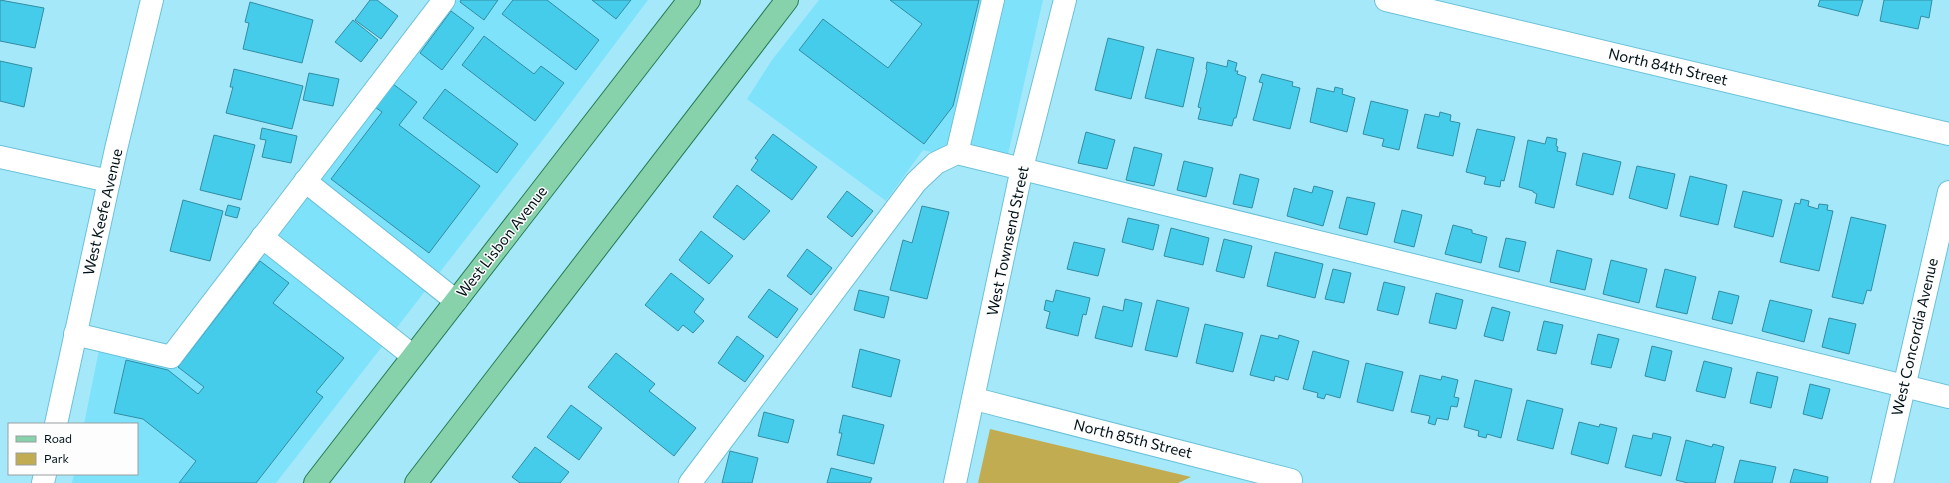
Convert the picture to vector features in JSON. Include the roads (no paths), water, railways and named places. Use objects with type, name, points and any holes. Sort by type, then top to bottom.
[{"type":"main road","name":"West Lisbon Avenue","points":[[315,483],[689,0]]},
{"type":"main road","points":[[416,483],[787,0]]},
{"type":"street","name":"West Keefe Avenue","points":[[56,423],[109,181],[152,0]]},
{"type":"street","points":[[76,334],[170,356],[444,0]]},
{"type":"street","points":[[957,153],[993,0]]},
{"type":"street","name":"West Townsend Street","points":[[955,483],[1022,168],[1065,0]]},
{"type":"street","name":"North 84th Street","points":[[1386,0],[1949,134]]},
{"type":"street","points":[[690,483],[916,182],[936,163],[957,153],[1949,397]]},
{"type":"street","points":[[0,157],[109,181]]},
{"type":"street","points":[[306,181],[456,301]]},
{"type":"street","name":"West Concordia Avenue","points":[[1882,483],[1903,386],[1949,192]]},
{"type":"street","points":[[262,237],[413,356]]},
{"type":"street","name":"North 85th Street","points":[[974,399],[1293,482]]}]
